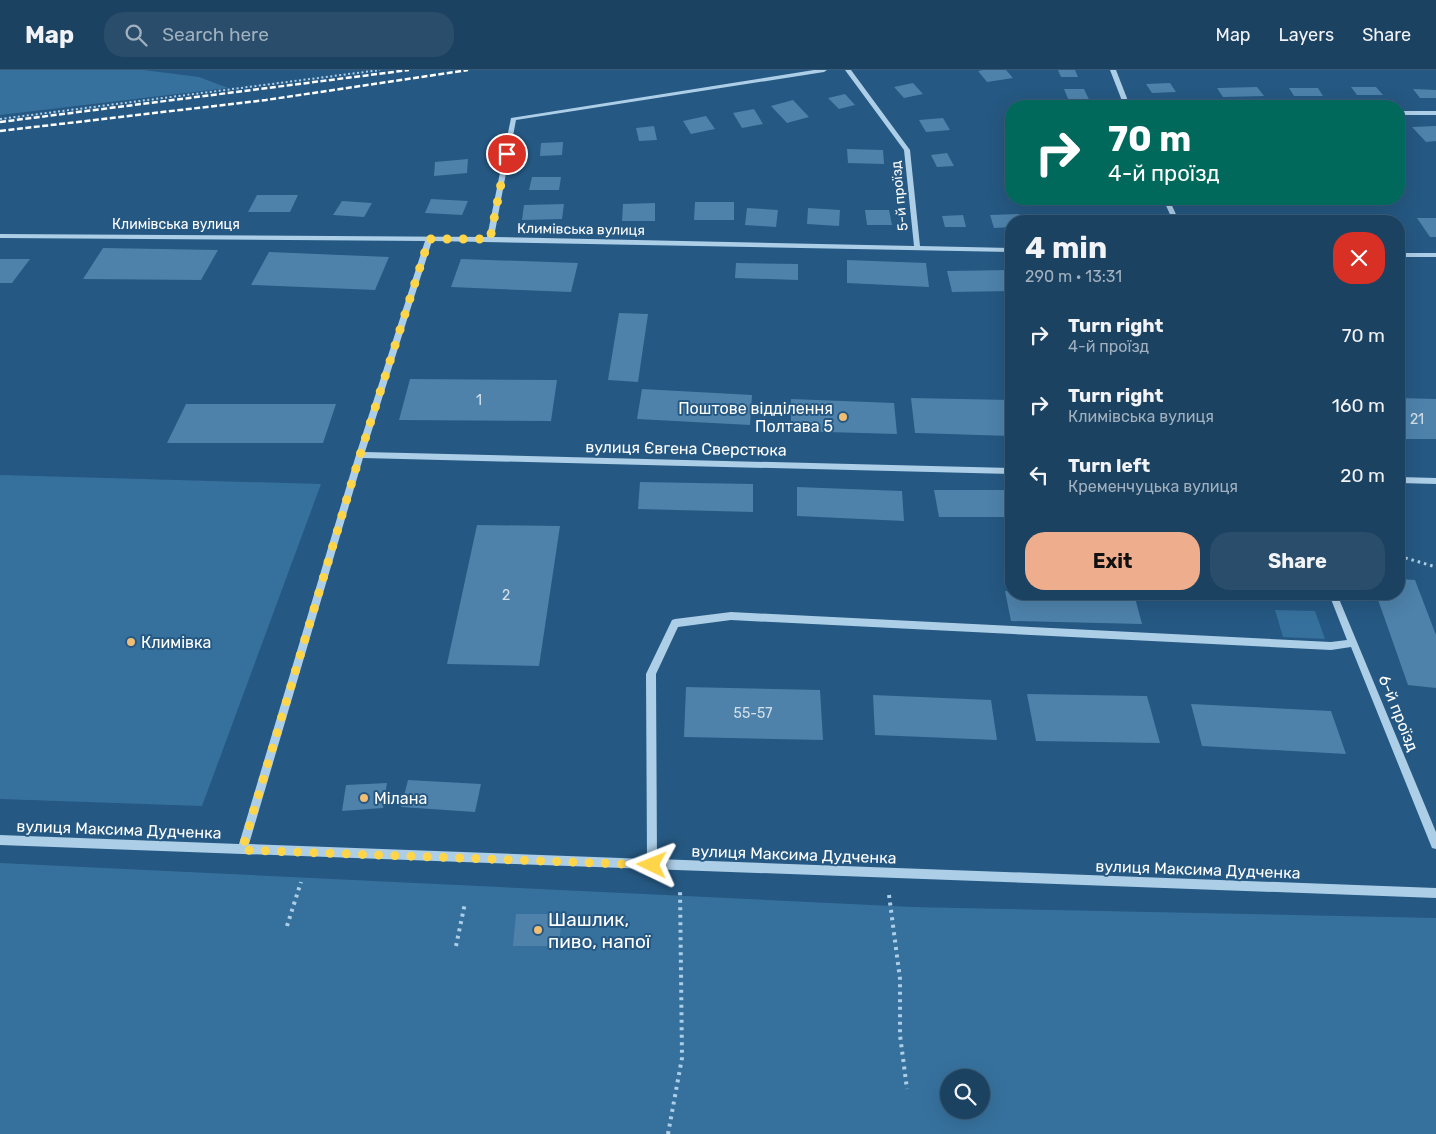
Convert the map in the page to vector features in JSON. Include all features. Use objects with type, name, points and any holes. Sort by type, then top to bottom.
[{"type":"street","points":[[490,239],[513,119],[824,70]]},
{"type":"street","name":"5-й проїзд","points":[[848,70],[907,150],[917,248]]},
{"type":"street","points":[[1113,70],[1124,100]]},
{"type":"street","points":[[1405,113],[1436,114]]},
{"type":"street","name":"Климівська вулиця","points":[[0,236],[490,239],[1005,250]]},
{"type":"street","points":[[242,850],[360,455],[429,239]]},
{"type":"street","points":[[1405,255],[1436,256]]},
{"type":"street","name":"вулиця Євгена Сверстюка","points":[[360,455],[1005,471]]},
{"type":"street","points":[[1405,480],[1436,481]]},
{"type":"street","name":"6-й проїзд","points":[[1336,600],[1436,844]]},
{"type":"street","points":[[652,865],[651,674],[675,623],[731,616],[1331,646],[1354,643]]},
{"type":"street","name":"вулиця Максима Дудченка","points":[[0,840],[1436,893]]},
{"type":"path","points":[[0,119],[380,70]]},
{"type":"path","points":[[1405,558],[1436,567]]},
{"type":"path","points":[[287,926],[301,882]]},
{"type":"path","points":[[888,887],[900,979],[900,1035],[907,1089]]},
{"type":"path","points":[[668,1134],[682,1058],[680,888]]},
{"type":"path","points":[[456,946],[465,904]]},
{"type":"shaded area","points":[[0,70],[144,70],[199,77],[228,88],[0,115]]},
{"type":"shaded area","name":"Климівка","points":[[0,475],[321,484],[202,806],[0,799]]},
{"type":"shaded area","points":[[1275,610],[1315,611],[1325,639],[1283,637]]},
{"type":"shaded area","points":[[0,863],[913,907],[1436,918],[1436,1134],[0,1134]]},
{"type":"building","points":[[1006,70],[1013,78],[987,82],[978,71]]},
{"type":"building","points":[[1058,70],[1075,70],[1078,77],[1061,77]]},
{"type":"building","points":[[913,83],[923,94],[904,98],[894,87]]},
{"type":"building","points":[[1170,83],[1176,92],[1152,93],[1146,84]]},
{"type":"building","points":[[1257,87],[1264,96],[1223,97],[1217,88]]},
{"type":"building","points":[[1351,87],[1376,87],[1383,95],[1357,95]]},
{"type":"building","points":[[1289,88],[1318,88],[1323,96],[1294,96]]},
{"type":"building","points":[[1064,89],[1084,89],[1089,100],[1069,100]]},
{"type":"building","points":[[1413,89],[1436,90],[1436,98],[1420,98]]},
{"type":"building","points":[[845,94],[855,105],[839,109],[828,98]]},
{"type":"building","points":[[793,100],[809,117],[787,123],[771,106]]},
{"type":"building","points":[[754,109],[763,124],[742,128],[733,113]]},
{"type":"building","points":[[706,116],[715,129],[691,134],[683,121]]},
{"type":"building","points":[[943,118],[950,130],[926,132],[919,120]]},
{"type":"building","points":[[654,126],[657,140],[639,141],[636,128]]},
{"type":"building","points":[[1436,126],[1436,141],[1426,142],[1412,127]]},
{"type":"building","points":[[563,142],[562,155],[540,156],[541,143]]},
{"type":"building","points":[[847,149],[883,150],[884,164],[848,163]]},
{"type":"building","points":[[947,153],[954,166],[937,167],[931,155]]},
{"type":"building","points":[[468,159],[467,173],[434,176],[435,162]]},
{"type":"building","points":[[532,177],[561,177],[559,190],[529,190]]},
{"type":"building","points":[[257,195],[298,195],[290,212],[248,212]]},
{"type":"building","points":[[431,199],[468,201],[462,215],[425,213]]},
{"type":"building","points":[[342,201],[372,203],[364,217],[333,215]]},
{"type":"building","points":[[695,202],[734,202],[734,220],[694,220]]},
{"type":"building","points":[[655,203],[655,221],[622,221],[623,204]]},
{"type":"building","points":[[564,204],[562,219],[522,220],[524,205]]},
{"type":"building","points":[[747,208],[778,210],[776,227],[745,225]]},
{"type":"building","points":[[808,208],[840,210],[839,226],[807,224]]},
{"type":"building","points":[[865,210],[889,210],[892,225],[867,225]]},
{"type":"building","points":[[1019,214],[1019,215],[1005,215],[1005,227],[994,228],[990,215]]},
{"type":"building","points":[[963,215],[966,227],[945,227],[942,216]]},
{"type":"building","points":[[1417,218],[1436,218],[1436,237],[1430,237]]},
{"type":"building","points":[[103,248],[218,250],[201,280],[83,279]]},
{"type":"building","points":[[269,252],[389,257],[375,290],[251,285]]},
{"type":"building","points":[[0,259],[30,259],[12,283],[0,283]]},
{"type":"building","points":[[461,259],[578,263],[571,292],[451,287]]},
{"type":"building","points":[[847,260],[926,263],[929,287],[847,283]]},
{"type":"building","points":[[736,263],[798,264],[798,280],[735,278]]},
{"type":"building","points":[[1005,270],[1005,291],[952,292],[947,271]]},
{"type":"building","points":[[619,313],[648,314],[638,382],[608,380]]},
{"type":"building","points":[[410,379],[557,380],[551,421],[399,420]]},
{"type":"building","points":[[642,389],[752,395],[750,425],[637,419]]},
{"type":"building","points":[[911,398],[1005,400],[1005,436],[915,433]]},
{"type":"building","points":[[1405,398],[1436,399],[1436,439],[1405,439]]},
{"type":"building","name":"Поштове відділення Полтава 5","points":[[791,399],[894,403],[897,434],[791,431]]},
{"type":"building","points":[[186,404],[336,404],[323,443],[167,443]]},
{"type":"building","points":[[640,482],[753,484],[753,512],[638,509]]},
{"type":"building","points":[[797,487],[902,491],[904,521],[797,516]]},
{"type":"building","points":[[934,490],[1005,490],[1005,517],[939,517]]},
{"type":"building","points":[[477,525],[560,526],[539,666],[447,664]]},
{"type":"building","points":[[1405,579],[1415,580],[1436,635],[1436,688],[1408,685],[1378,600],[1405,600]]},
{"type":"building","points":[[1007,600],[1136,600],[1142,624],[1011,621]]},
{"type":"building","points":[[686,687],[820,690],[823,740],[684,737]]},
{"type":"building","points":[[1027,694],[1147,696],[1160,743],[1036,741]]},
{"type":"building","points":[[873,695],[991,700],[997,740],[875,735]]},
{"type":"building","points":[[1191,704],[1331,711],[1346,754],[1202,746]]},
{"type":"building","points":[[408,780],[481,784],[475,812],[401,807]]},
{"type":"building","points":[[387,783],[383,808],[342,811],[346,785]]},
{"type":"building","name":"Шашлик, пиво, напої","points":[[516,914],[562,914],[559,946],[513,946]]},
{"type":"railway","points":[[0,122],[409,70]]},
{"type":"railway","points":[[0,131],[266,100],[468,70]]},
{"type":"place","name":"Поштове відділення Полтава 5","points":[[843,417]]},
{"type":"place","name":"Климівка","points":[[131,642]]},
{"type":"place","name":"Мілана","points":[[364,798]]},
{"type":"place","name":"Шашлик, пиво, напої","points":[[538,930]]},
{"type":"route","points":[[507,154],[490,239],[429,239],[360,455],[242,850],[652,865]]}]
